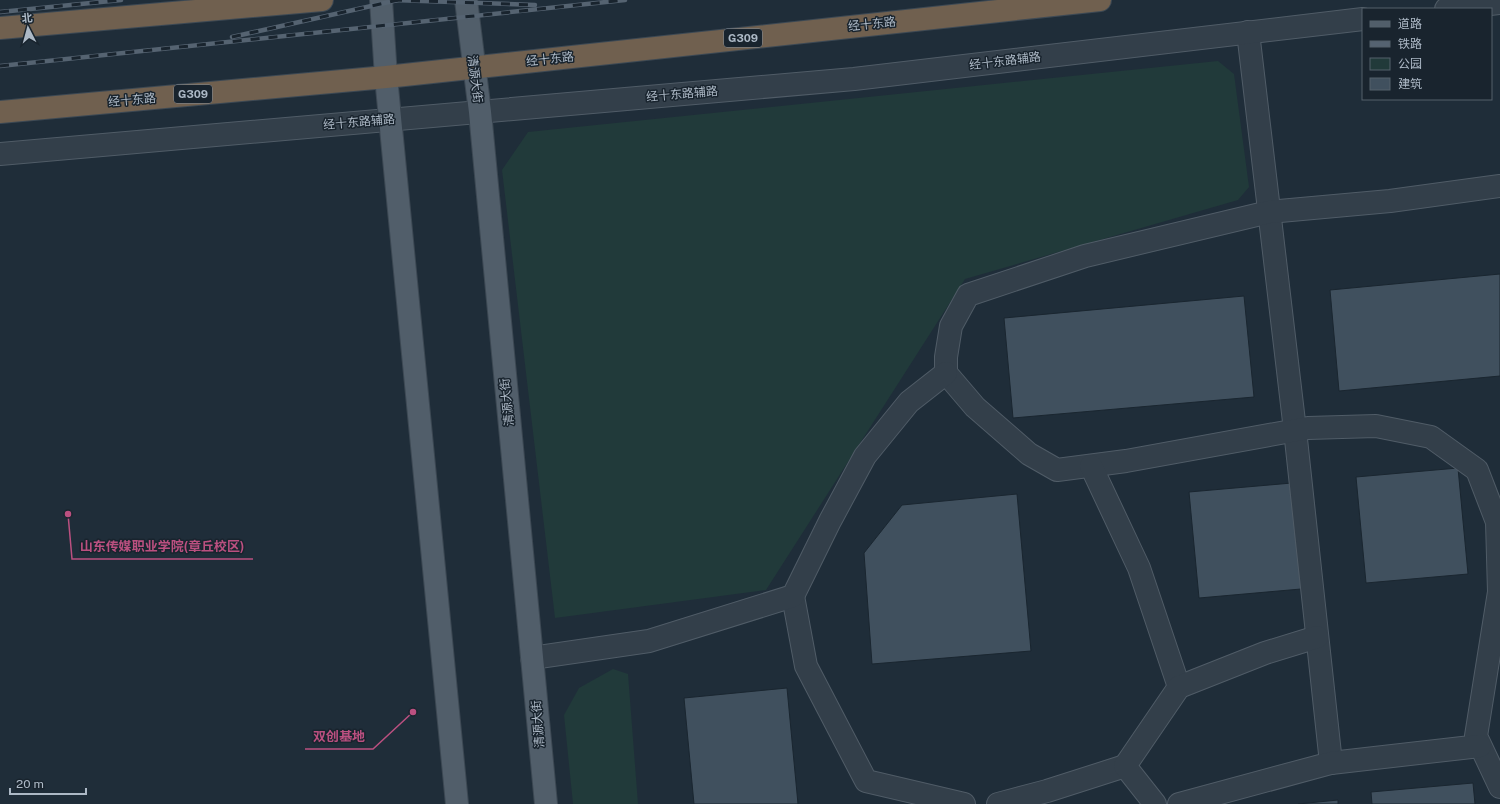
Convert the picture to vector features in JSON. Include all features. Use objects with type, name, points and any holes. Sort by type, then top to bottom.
[{"type":"highway","points":[[0,28],[322,0]]},
{"type":"highway","name":"经十东路","points":[[0,112],[386,77],[1100,0]]},
{"type":"main road","points":[[381,0],[386,77],[457,804]]},
{"type":"main road","name":"清源大街","points":[[466,0],[473,67],[480,112],[546,804]]},
{"type":"street","points":[[1455,8],[1500,3]]},
{"type":"street","name":"经十东路辅路","points":[[0,154],[854,79],[1362,19]]},
{"type":"street","points":[[1248,32],[1295,430],[1331,763]]},
{"type":"street","points":[[1500,186],[1390,201],[1269,212],[1085,256],[968,295],[951,326],[946,357],[946,373],[976,407],[1029,454],[1057,470],[1091,466],[1308,428],[1376,426],[1431,437],[1477,470],[1496,522],[1500,592],[1476,736],[1500,788]]},
{"type":"street","points":[[946,373],[909,402],[865,456],[793,596],[806,666],[866,781],[964,804]]},
{"type":"street","points":[[1091,466],[1139,568],[1179,686]]},
{"type":"street","points":[[532,658],[648,641],[793,596]]},
{"type":"street","points":[[998,804],[1047,791],[1125,766],[1179,686],[1265,652],[1317,637]]},
{"type":"street","points":[[1179,804],[1331,763],[1480,746]]},
{"type":"street","points":[[1125,766],[1154,804]]},
{"type":"green space","points":[[1218,61],[1234,74],[1249,187],[1238,200],[965,279],[766,590],[555,618],[502,170],[528,132]]},
{"type":"green space","points":[[613,669],[628,674],[638,804],[573,804],[564,715],[579,688]]},
{"type":"building","points":[[1500,274],[1500,376],[1339,391],[1330,290]]},
{"type":"building","points":[[1244,296],[1254,397],[1013,418],[1004,318]]},
{"type":"building","points":[[1458,468],[1468,574],[1366,583],[1356,477]]},
{"type":"building","points":[[1292,483],[1301,589],[1199,598],[1189,492]]},
{"type":"building","points":[[1017,494],[1031,651],[872,664],[864,553],[902,505]]},
{"type":"building","points":[[787,688],[798,804],[694,804],[684,698]]},
{"type":"building","points":[[1473,783],[1475,804],[1372,804],[1371,792]]},
{"type":"building","points":[[1338,800],[1338,804],[1298,804]]},
{"type":"railway","points":[[0,12],[121,0]]},
{"type":"railway","points":[[393,0],[535,5]]},
{"type":"railway","points":[[232,37],[398,0]]},
{"type":"railway","points":[[0,66],[625,0]]},
{"type":"place","name":"山东传媒职业学院(章丘校区)","points":[[68,514]]},
{"type":"place","name":"双创基地","points":[[413,712]]}]
